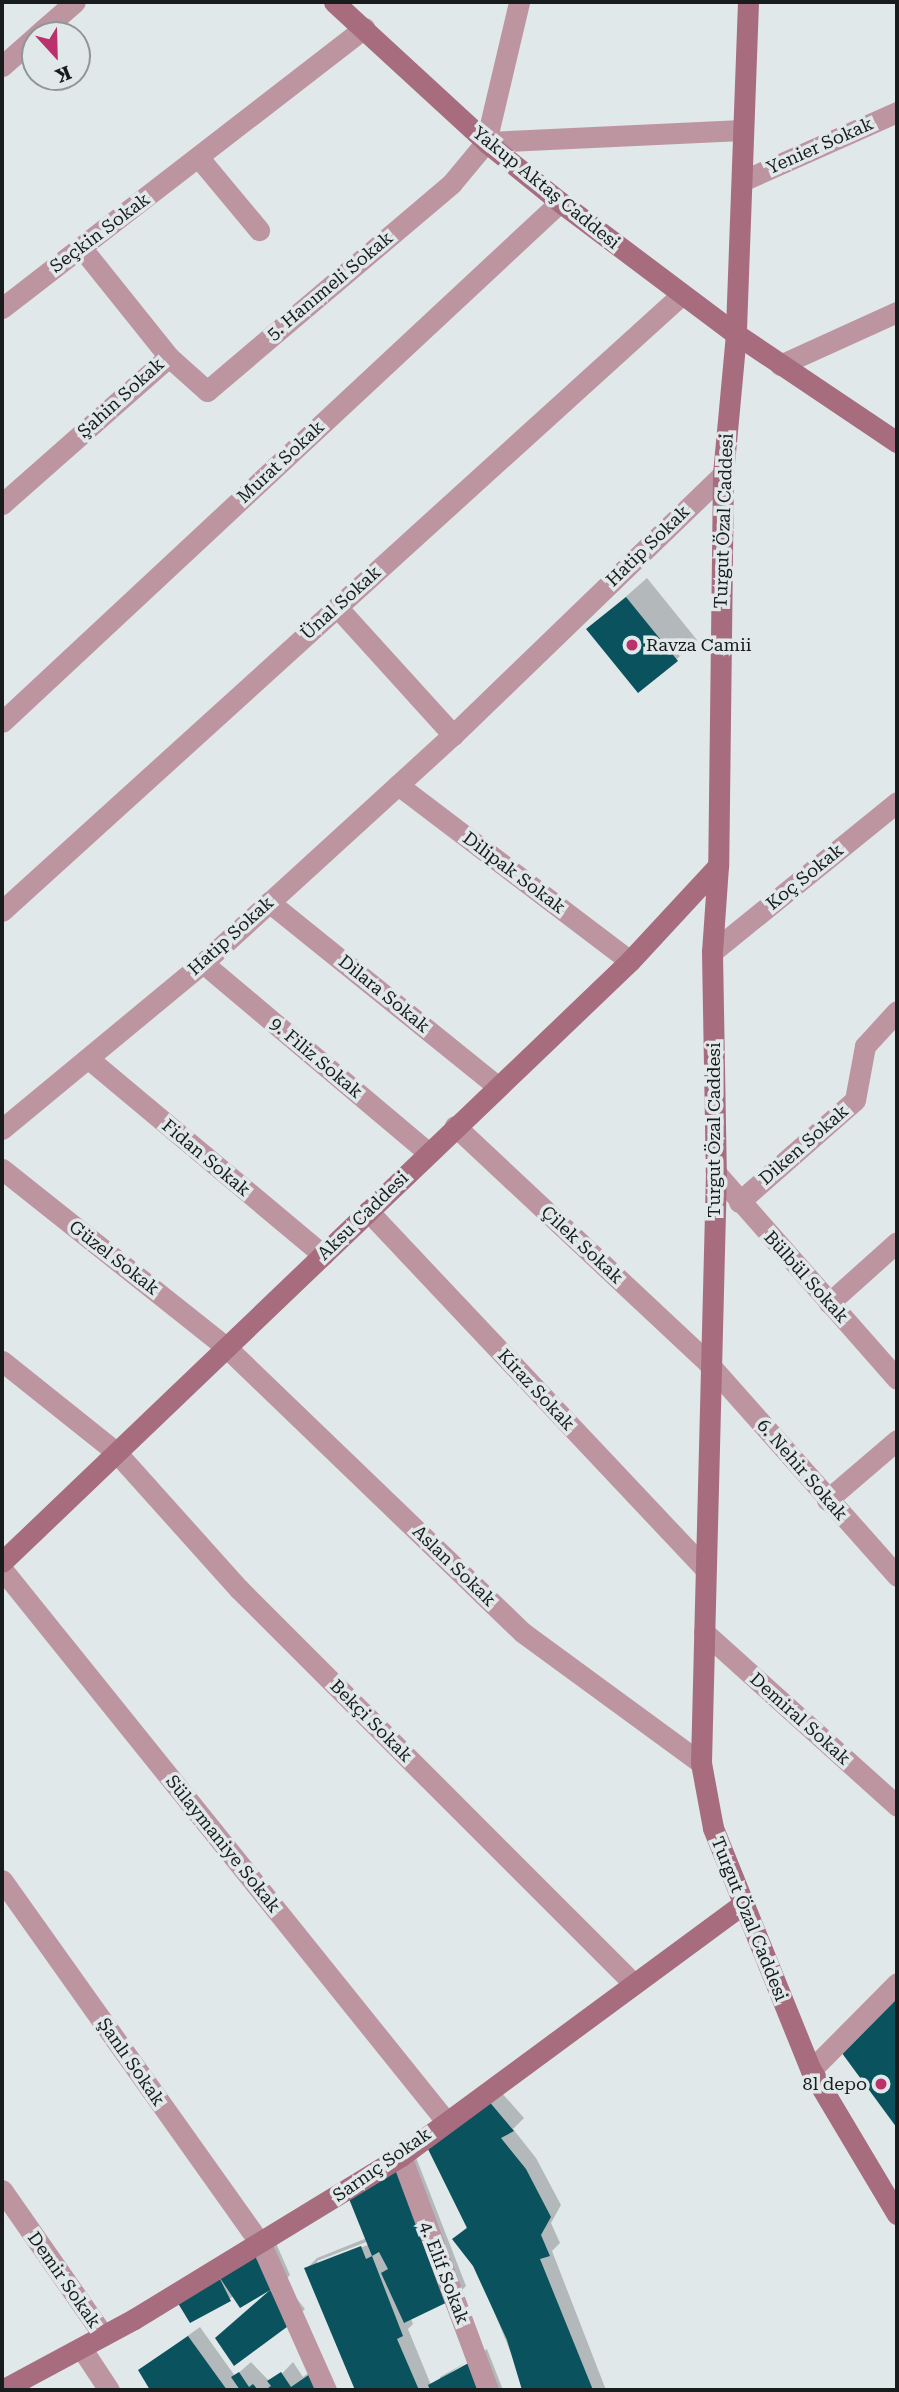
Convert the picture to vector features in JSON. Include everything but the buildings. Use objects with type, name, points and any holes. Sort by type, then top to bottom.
[{"type":"street","points":[[53,21],[75,2]]},
{"type":"street","name":"Yakup Aktaş Caddesi","points":[[334,2],[486,142],[560,202],[681,295],[780,365],[897,442]]},
{"type":"street","points":[[519,2],[486,142],[742,130]]},
{"type":"street","name":"Turgut Özal Caddesi","points":[[748,2],[736,334],[723,474],[718,866],[712,952],[716,1173],[708,1363],[701,1763],[713,1828],[741,1905],[811,2070],[897,2214]]},
{"type":"street","name":"Seçkin Sokak","points":[[2,308],[199,158],[364,27]]},
{"type":"street","points":[[2,66],[21,49]]},
{"type":"street","name":"Yenier Sokak","points":[[742,181],[897,111]]},
{"type":"street","name":"5. Hanımeli Sokak","points":[[169,357],[207,391],[452,183],[486,142]]},
{"type":"street","points":[[199,158],[259,230]]},
{"type":"street","name":"Murat Sokak","points":[[2,722],[560,202]]},
{"type":"street","name":"Şahin Sokak","points":[[2,504],[169,357],[81,247]]},
{"type":"street","name":"Ünal Sokak","points":[[2,911],[681,295]]},
{"type":"street","points":[[780,365],[897,312]]},
{"type":"street","name":"Hatip Sokak","points":[[2,1129],[90,1060],[203,963],[453,735],[723,474]]},
{"type":"street","points":[[337,607],[453,735]]},
{"type":"street","name":"Dilipak Sokak","points":[[398,785],[630,961]]},
{"type":"street","name":"Koç Sokak","points":[[712,952],[897,802]]},
{"type":"street","name":"Aksu Caddesi","points":[[2,1562],[630,961],[718,866]]},
{"type":"street","name":"Dilara Sokak","points":[[269,902],[498,1087]]},
{"type":"street","name":"9. Filiz Sokak","points":[[203,963],[429,1153]]},
{"type":"street","name":"Diken Sokak","points":[[740,1202],[855,1100],[864,1046],[897,1011]]},
{"type":"street","name":"Fidan Sokak","points":[[90,1060],[323,1255]]},
{"type":"street","name":"Çilek Sokak","points":[[455,1126],[708,1363]]},
{"type":"street","name":"Güzel Sokak","points":[[2,1169],[226,1347]]},
{"type":"street","name":"Bülbül Sokak","points":[[716,1173],[897,1379]]},
{"type":"street","name":"Kiraz Sokak","points":[[368,1211],[705,1569]]},
{"type":"street","points":[[829,1303],[897,1242]]},
{"type":"street","name":"Aslan Sokak","points":[[226,1347],[522,1632],[701,1763]]},
{"type":"street","name":"Bekçi Sokak","points":[[2,1362],[116,1452],[239,1588],[632,1982]]},
{"type":"street","name":"6. Nehir Sokak","points":[[708,1363],[897,1576]]},
{"type":"street","points":[[827,1500],[897,1440]]},
{"type":"street","name":"Sülaymaniye Sokak","points":[[2,1569],[445,2120]]},
{"type":"street","name":"Demiral Sokak","points":[[704,1632],[897,1806]]},
{"type":"street","name":"Şanlı Sokak","points":[[2,1880],[261,2244],[326,2390]]},
{"type":"street","name":"Sarnıç Sokak","points":[[2,2390],[82,2349],[261,2244],[401,2156],[445,2120],[741,1905]]},
{"type":"street","points":[[811,2070],[897,1983]]},
{"type":"street","name":"4. Elif Sokak","points":[[401,2156],[488,2390]]},
{"type":"street","name":"Demir Sokak","points":[[2,2190],[103,2335]]},
{"type":"street","points":[[82,2349],[109,2390]]},
{"type":"place","name":"Ravza Camii","points":[[632,645]]},
{"type":"place","name":"8l depo","points":[[881,2084]]}]
